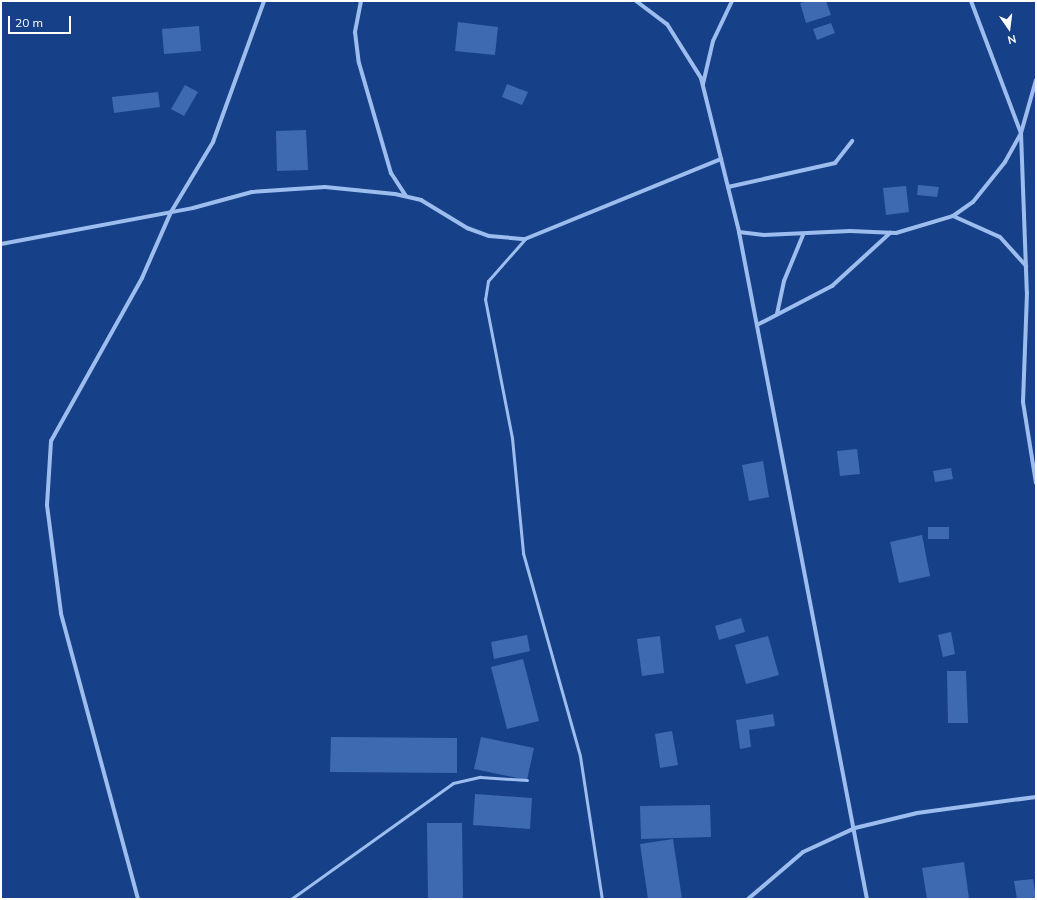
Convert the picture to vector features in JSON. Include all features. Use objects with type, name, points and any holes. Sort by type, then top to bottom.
[{"type":"street","points":[[138,899],[61,613],[47,505],[53,433],[142,278],[171,212],[203,163],[222,123],[264,1]]},
{"type":"street","points":[[361,1],[355,32],[359,63],[391,172],[407,197]]},
{"type":"street","points":[[636,1],[667,24],[692,61],[703,86],[739,232],[855,828],[867,899]]},
{"type":"street","points":[[703,86],[713,41],[732,1]]},
{"type":"street","points":[[971,1],[1021,133],[1026,267],[1023,402],[1036,483]]},
{"type":"street","points":[[739,232],[803,235],[850,231],[890,232],[918,228],[953,216],[974,202],[993,181],[1021,133],[1036,80]]},
{"type":"street","points":[[728,187],[835,163],[852,141]]},
{"type":"street","points":[[1,244],[171,212],[274,188],[354,189],[407,197],[421,200],[455,221],[489,236],[525,239],[721,159]]},
{"type":"street","points":[[953,216],[1000,237],[1026,267]]},
{"type":"street","points":[[757,325],[832,286],[890,232]]},
{"type":"street","points":[[777,314],[784,281],[803,235]]},
{"type":"street","points":[[748,899],[803,852],[855,828],[917,813],[1036,797]]},
{"type":"lane","points":[[525,239],[488,281],[485,299],[512,438],[523,553],[580,756],[602,899]]},
{"type":"lane","points":[[291,899],[453,783],[480,777],[527,780]]},
{"type":"building","points":[[807,1],[826,1],[831,15],[806,23],[800,3]]},
{"type":"building","points":[[458,22],[498,27],[495,55],[455,51]]},
{"type":"building","points":[[831,23],[835,33],[817,40],[813,29]]},
{"type":"building","points":[[199,26],[201,51],[164,54],[162,29]]},
{"type":"building","points":[[507,84],[528,92],[522,105],[502,97]]},
{"type":"building","points":[[185,85],[198,92],[184,116],[171,109]]},
{"type":"building","points":[[158,92],[160,107],[114,113],[112,97]]},
{"type":"building","points":[[306,130],[308,170],[277,171],[276,131]]},
{"type":"building","points":[[918,185],[939,187],[937,197],[917,195]]},
{"type":"building","points":[[906,186],[909,212],[886,215],[883,188]]},
{"type":"building","points":[[857,449],[860,474],[840,476],[837,451]]},
{"type":"building","points":[[763,461],[769,497],[749,501],[742,465]]},
{"type":"building","points":[[951,468],[953,479],[935,482],[933,471]]},
{"type":"building","points":[[928,527],[949,527],[949,539],[928,539]]},
{"type":"building","points":[[922,535],[930,576],[899,583],[890,542]]},
{"type":"building","points":[[741,618],[745,632],[719,640],[715,626]]},
{"type":"building","points":[[951,632],[955,654],[943,657],[938,635]]},
{"type":"building","points":[[527,635],[530,651],[494,659],[491,642]]},
{"type":"building","points":[[660,636],[664,673],[642,676],[637,639]]},
{"type":"building","points":[[768,636],[779,675],[746,684],[735,645]]},
{"type":"building","points":[[523,659],[539,721],[507,729],[491,667]]},
{"type":"building","points":[[947,671],[966,671],[968,723],[948,723]]},
{"type":"building","points":[[773,714],[775,726],[749,730],[751,747],[740,749],[736,720]]},
{"type":"building","points":[[672,731],[678,765],[660,768],[655,734]]},
{"type":"building","points":[[331,737],[457,738],[457,773],[330,772]]},
{"type":"building","points":[[481,737],[534,748],[527,780],[474,769]]},
{"type":"building","points":[[475,794],[532,798],[530,829],[473,825]]},
{"type":"building","points":[[710,805],[711,837],[641,839],[640,806]]},
{"type":"building","points":[[427,823],[462,823],[463,899],[428,899]]},
{"type":"building","points":[[673,839],[682,899],[648,899],[640,844]]},
{"type":"building","points":[[964,862],[969,899],[927,899],[922,868]]},
{"type":"building","points":[[1033,879],[1036,899],[1017,899],[1014,881]]}]
